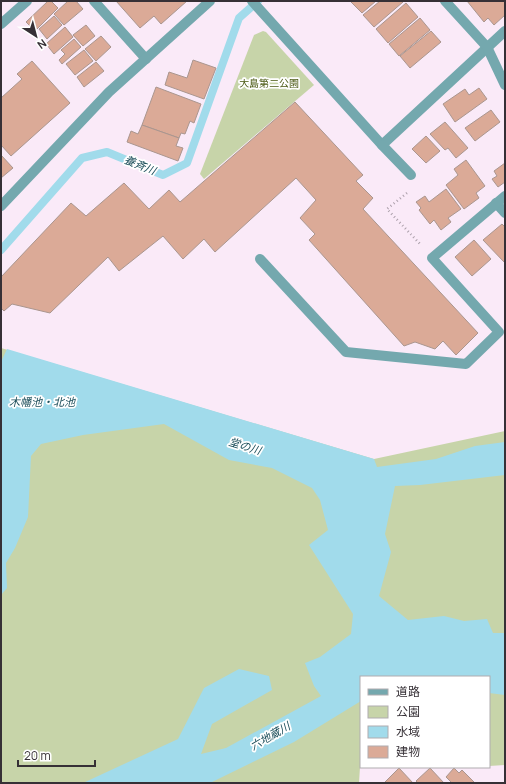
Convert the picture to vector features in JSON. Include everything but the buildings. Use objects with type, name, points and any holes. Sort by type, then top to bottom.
[{"type":"street","points":[[1,24],[26,1]]},
{"type":"street","points":[[94,1],[146,59]]},
{"type":"street","points":[[1,206],[109,92],[210,1]]},
{"type":"street","points":[[252,1],[411,175]]},
{"type":"street","points":[[445,1],[487,47],[505,85]]},
{"type":"street","points":[[382,145],[505,31]]},
{"type":"street","points":[[260,259],[346,352],[466,364],[499,332],[432,258],[505,196]]},
{"type":"street","points":[[496,203],[505,213]]},
{"type":"path","points":[[411,175],[419,183],[387,209],[432,258]]},
{"type":"green space","name":"大島第二公園","points":[[263,31],[266,32],[314,85],[204,179],[200,174],[254,35]]},
{"type":"green space","points":[[1,348],[374,459],[505,431],[505,765],[490,766],[490,676],[360,676],[359,783],[1,783]]},
{"type":"water","name":"木幡池・北池","points":[[7,349],[374,459],[377,467],[436,459],[475,446],[505,442],[505,475],[420,485],[395,486],[385,534],[391,552],[379,596],[408,620],[444,616],[464,621],[487,619],[493,633],[505,633],[505,695],[490,693],[490,676],[360,676],[360,702],[294,742],[210,783],[83,783],[178,739],[204,688],[239,669],[269,676],[272,690],[212,724],[201,754],[226,748],[321,696],[314,686],[305,663],[320,657],[351,634],[353,614],[309,545],[328,530],[320,500],[312,488],[272,468],[229,460],[164,424],[83,435],[41,444],[31,456],[28,517],[15,548],[6,563],[7,588],[1,595],[1,362]]},
{"type":"waterway","name":"養斉川","points":[[1,250],[82,158],[107,152],[163,175],[187,163],[239,18],[258,1]]},
{"type":"water label","name":"堂の川","points":[[245,446]]},
{"type":"water label","name":"六地蔵川","points":[[270,736]]}]
